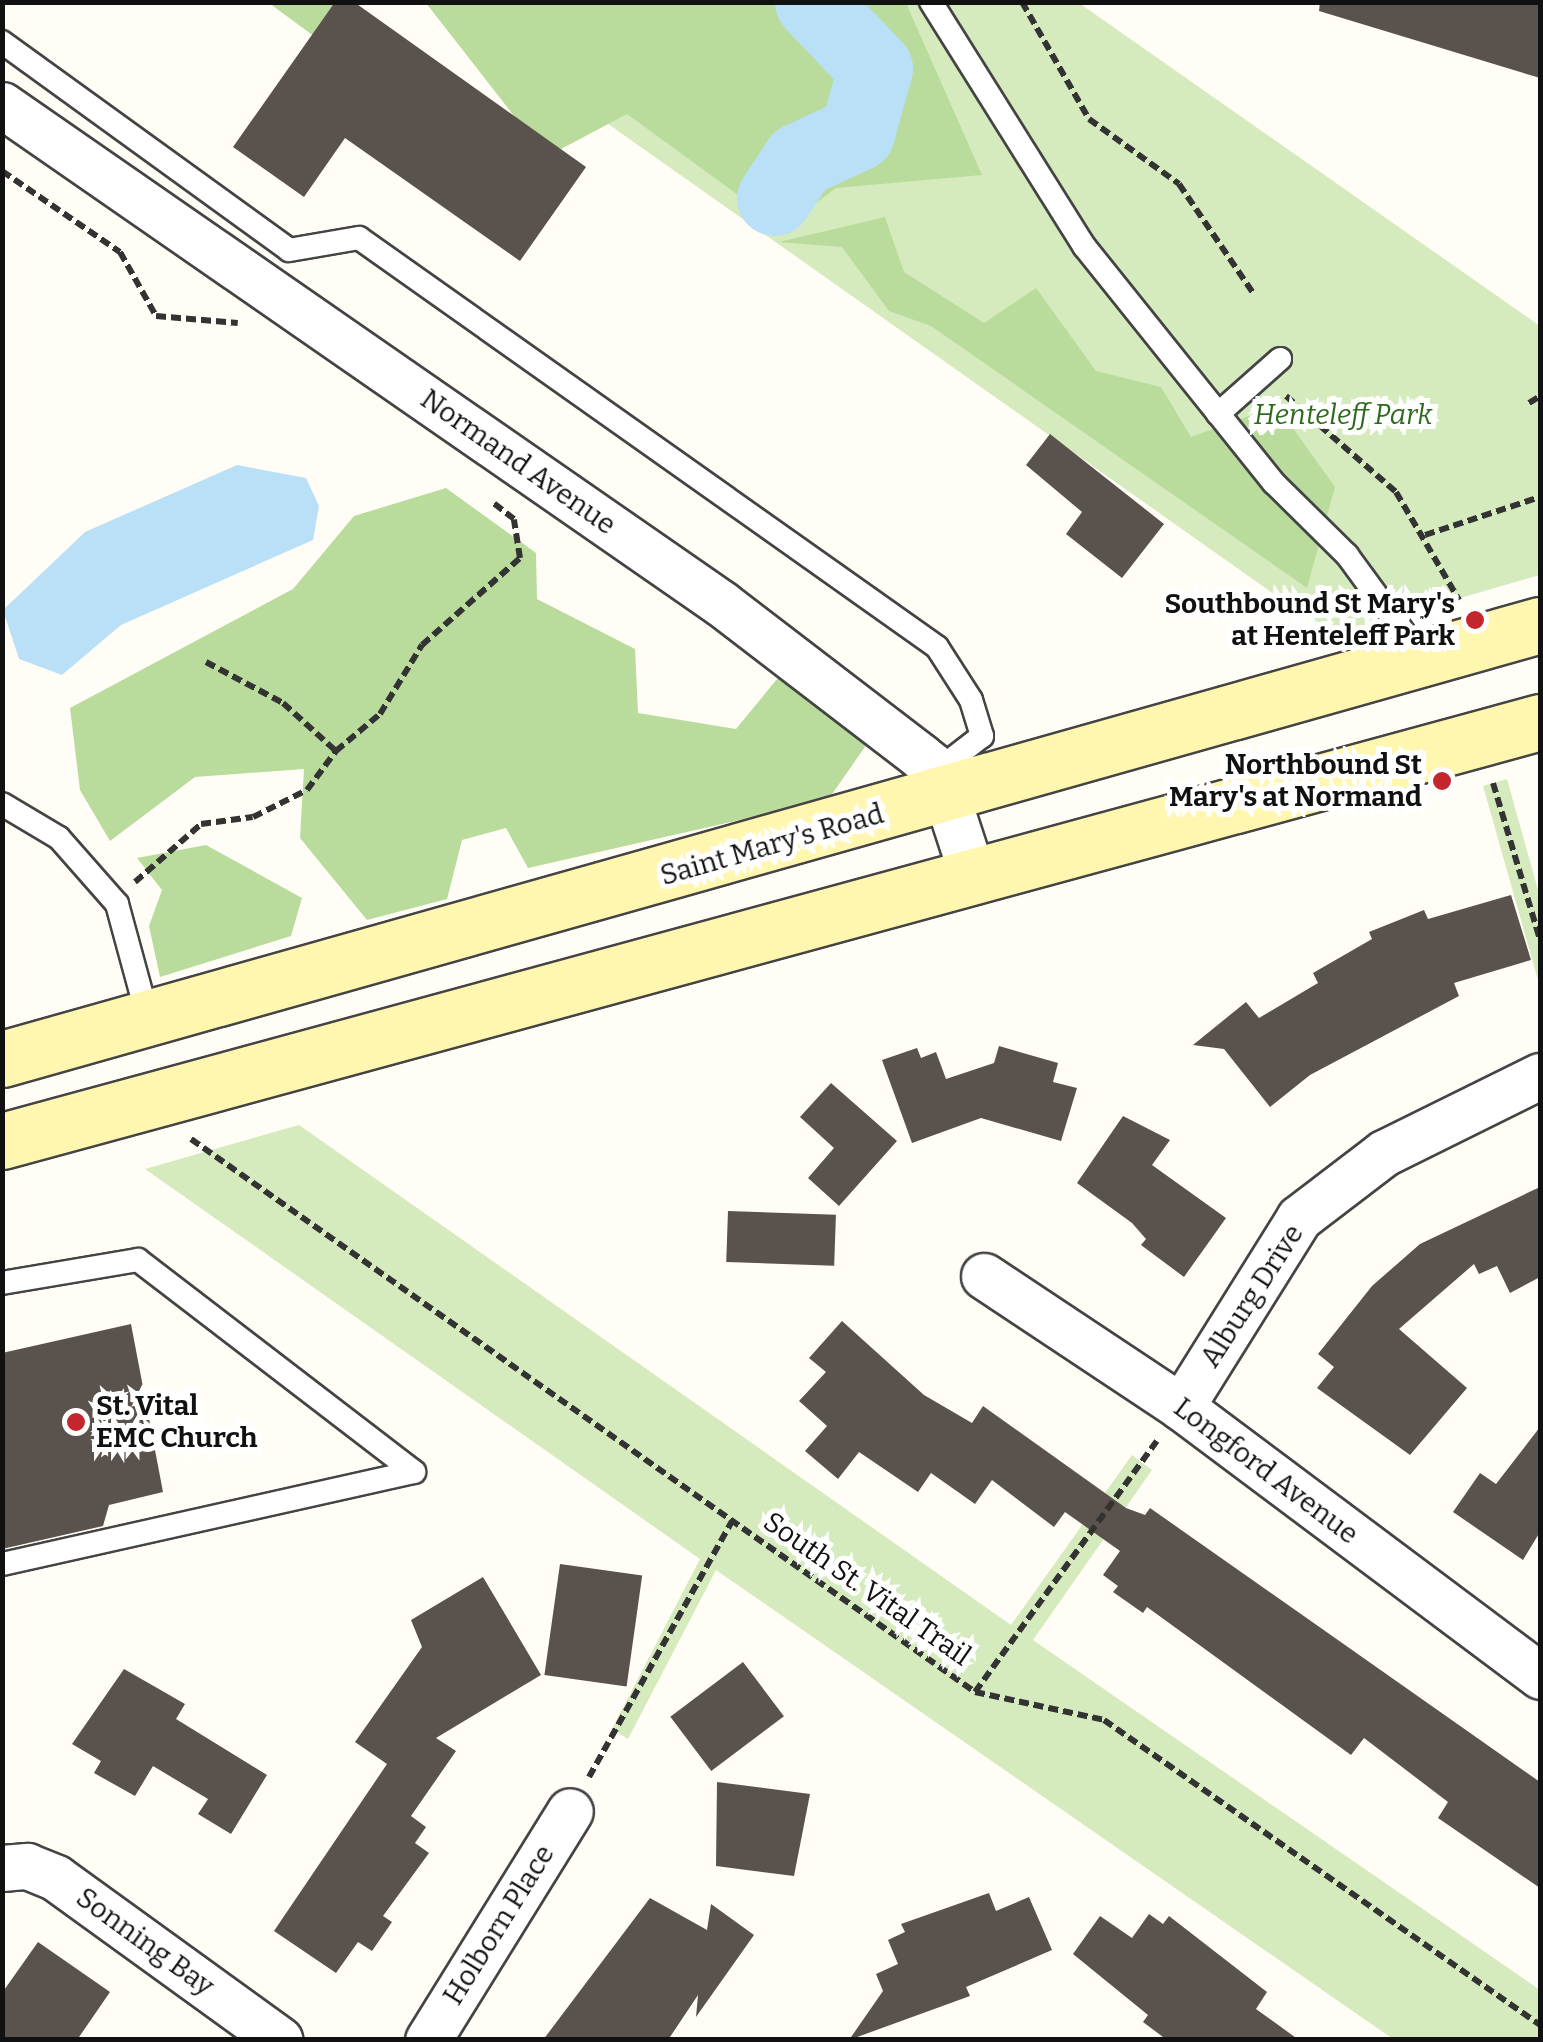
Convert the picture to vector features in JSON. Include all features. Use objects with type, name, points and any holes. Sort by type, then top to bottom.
[{"type":"main road","name":"Saint Mary's Road","points":[[2,1059],[149,1022],[942,783],[1540,625]]},
{"type":"main road","points":[[2,1141],[971,871],[1540,722]]},
{"type":"street","name":"Normand Avenue","points":[[2,105],[722,604],[942,783]]},
{"type":"street","points":[[942,783],[971,871]]},
{"type":"street","name":"Alburg Drive","points":[[1181,1408],[1299,1218],[1384,1152],[1540,1076]]},
{"type":"street","name":"Longford Avenue","points":[[984,1276],[1181,1408],[1540,1676]]},
{"type":"street","name":"Holborn Place","points":[[428,2040],[570,1811]]},
{"type":"street","name":"Sonning Bay","points":[[2,1868],[28,1866],[56,1878],[280,2040]]},
{"type":"lane","points":[[931,2],[1084,246],[1218,414],[1347,555],[1423,658]]},
{"type":"lane","points":[[2,42],[289,250],[359,238],[937,648],[971,700],[982,736],[942,783]]},
{"type":"lane","points":[[1218,414],[1280,359]]},
{"type":"lane","points":[[2,804],[59,838],[117,904],[149,1022]]},
{"type":"lane","points":[[2,1283],[138,1260],[414,1472],[2,1564]]},
{"type":"path","points":[[1022,2],[1089,119],[1179,184],[1253,292]]},
{"type":"path","points":[[2,171],[120,252],[156,316],[259,324]]},
{"type":"path","points":[[1262,375],[1396,492],[1424,535],[1476,643]]},
{"type":"path","points":[[1529,403],[1540,396]]},
{"type":"path","points":[[117,904],[151,862],[201,824],[253,817],[308,790],[336,752],[380,714],[422,646],[520,558],[514,518],[482,494]]},
{"type":"path","points":[[1424,535],[1540,497]]},
{"type":"path","points":[[206,662],[283,702],[336,752]]},
{"type":"path","points":[[1481,739],[1540,940]]},
{"type":"path","name":"South St. Vital Trail","points":[[190,1139],[975,1692],[1104,1720],[1540,2026]]},
{"type":"path","points":[[975,1692],[1181,1408]]},
{"type":"path","points":[[570,1811],[732,1521]]},
{"type":"green space","points":[[269,3],[346,3],[315,37]]},
{"type":"green space","points":[[426,3],[906,3],[982,175],[836,188],[783,228],[627,114],[546,157]]},
{"type":"green space","name":"Henteleff Park","points":[[437,3],[1079,3],[1540,326],[1540,575],[1332,635]]},
{"type":"green space","points":[[885,217],[904,272],[984,323],[1036,288],[1096,371],[1161,387],[1191,437],[1277,406],[1335,487],[1307,588],[931,326],[889,311],[842,247],[779,242]]},
{"type":"green space","points":[[446,488],[536,553],[537,599],[635,649],[638,713],[736,729],[782,673],[869,741],[828,800],[528,868],[506,828],[462,840],[447,899],[367,920],[300,838],[304,769],[195,777],[110,841],[80,790],[70,708],[293,589],[354,516]]},
{"type":"green space","points":[[1507,779],[1540,897],[1540,987],[1483,786]]},
{"type":"green space","points":[[206,845],[302,898],[291,936],[160,977],[149,926],[162,890],[137,858]]},
{"type":"green space","points":[[299,1125],[1011,1625],[1132,1455],[1152,1470],[1033,1640],[1540,1990],[1540,2039],[1393,2039],[716,1570],[628,1739],[612,1729],[700,1559],[145,1169]]},
{"type":"water","points":[[237,465],[306,478],[319,506],[313,540],[121,625],[62,675],[19,659],[3,610],[85,532]]},
{"type":"building","points":[[335,2],[354,2],[586,167],[520,261],[345,138],[304,197],[233,147]]},
{"type":"building","points":[[1320,2],[1540,2],[1540,78],[1319,11]]},
{"type":"building","points":[[1050,434],[1164,524],[1122,578],[1066,534],[1082,512],[1026,465]]},
{"type":"building","points":[[1511,895],[1531,960],[1454,983],[1459,996],[1310,1075],[1270,1107],[1224,1049],[1193,1045],[1246,1002],[1259,1018],[1318,983],[1313,973],[1372,939],[1369,932],[1424,910],[1428,919]]},
{"type":"building","points":[[999,1046],[1058,1063],[1053,1082],[1077,1088],[1061,1141],[981,1118],[912,1143],[882,1060],[917,1048],[921,1058],[936,1052],[946,1079],[994,1063]]},
{"type":"building","points":[[831,1083],[897,1141],[839,1206],[808,1178],[834,1148],[800,1117]]},
{"type":"building","points":[[1123,1116],[1170,1140],[1152,1165],[1226,1218],[1184,1277],[1141,1245],[1146,1239],[1132,1223],[1077,1183]]},
{"type":"building","points":[[1540,1187],[1540,1277],[1510,1293],[1497,1266],[1479,1274],[1474,1264],[1399,1329],[1467,1388],[1410,1455],[1317,1388],[1334,1367],[1318,1354],[1372,1286],[1420,1244]]},
{"type":"building","points":[[728,1211],[836,1215],[834,1266],[726,1262]]},
{"type":"building","points":[[842,1321],[924,1395],[972,1423],[983,1406],[1126,1508],[1145,1515],[1150,1508],[1540,1782],[1540,1888],[1438,1818],[1448,1802],[1364,1738],[1351,1755],[1147,1607],[1143,1613],[1113,1592],[1118,1586],[1103,1575],[1120,1551],[1065,1512],[1054,1527],[992,1480],[975,1504],[931,1473],[918,1492],[859,1452],[838,1479],[805,1451],[827,1426],[799,1401],[826,1372],[809,1358]]},
{"type":"building","name":"St. Vital EMC Church","points":[[131,1324],[163,1492],[109,1505],[103,1526],[2,1549],[2,1353]]},
{"type":"building","points":[[1540,1427],[1540,1532],[1523,1560],[1453,1512],[1480,1473],[1496,1484]]},
{"type":"building","points":[[560,1564],[642,1576],[627,1686],[544,1675]]},
{"type":"building","points":[[483,1577],[541,1675],[436,1738],[456,1751],[411,1816],[426,1827],[415,1843],[429,1853],[383,1916],[392,1922],[372,1951],[358,1942],[336,1973],[274,1931],[387,1764],[355,1742],[422,1647],[411,1620]]},
{"type":"building","points":[[743,1662],[784,1716],[711,1771],[670,1717]]},
{"type":"building","points":[[124,1669],[185,1704],[176,1719],[267,1775],[231,1834],[198,1814],[208,1799],[153,1766],[135,1796],[94,1773],[101,1761],[72,1744]]},
{"type":"building","points":[[717,1782],[810,1794],[794,1876],[716,1866]]},
{"type":"building","points":[[989,1893],[996,1911],[1029,1897],[1052,1950],[966,1987],[970,1996],[849,2040],[883,1991],[876,1974],[898,1964],[888,1940],[905,1932],[901,1924]]},
{"type":"building","points":[[650,1898],[707,1930],[711,1904],[754,1935],[696,2017],[698,1995],[668,2040],[543,2040]]},
{"type":"building","points":[[1149,1914],[1163,1924],[1169,1916],[1267,1992],[1256,2009],[1299,2040],[1167,2040],[1143,2022],[1148,2015],[1073,1954],[1100,1916],[1132,1938]]},
{"type":"building","points":[[38,1942],[110,1992],[77,2040],[2,2040],[2,1993]]},
{"type":"waterway","points":[[774,198],[799,160],[857,133],[875,68],[812,2]]},
{"type":"place","name":"Southbound St Mary's at Henteleff Park","points":[[1475,620]]},
{"type":"place","name":"Northbound St Mary's at Normand","points":[[1442,781]]},
{"type":"place","name":"St. Vital EMC Church","points":[[76,1422]]}]
